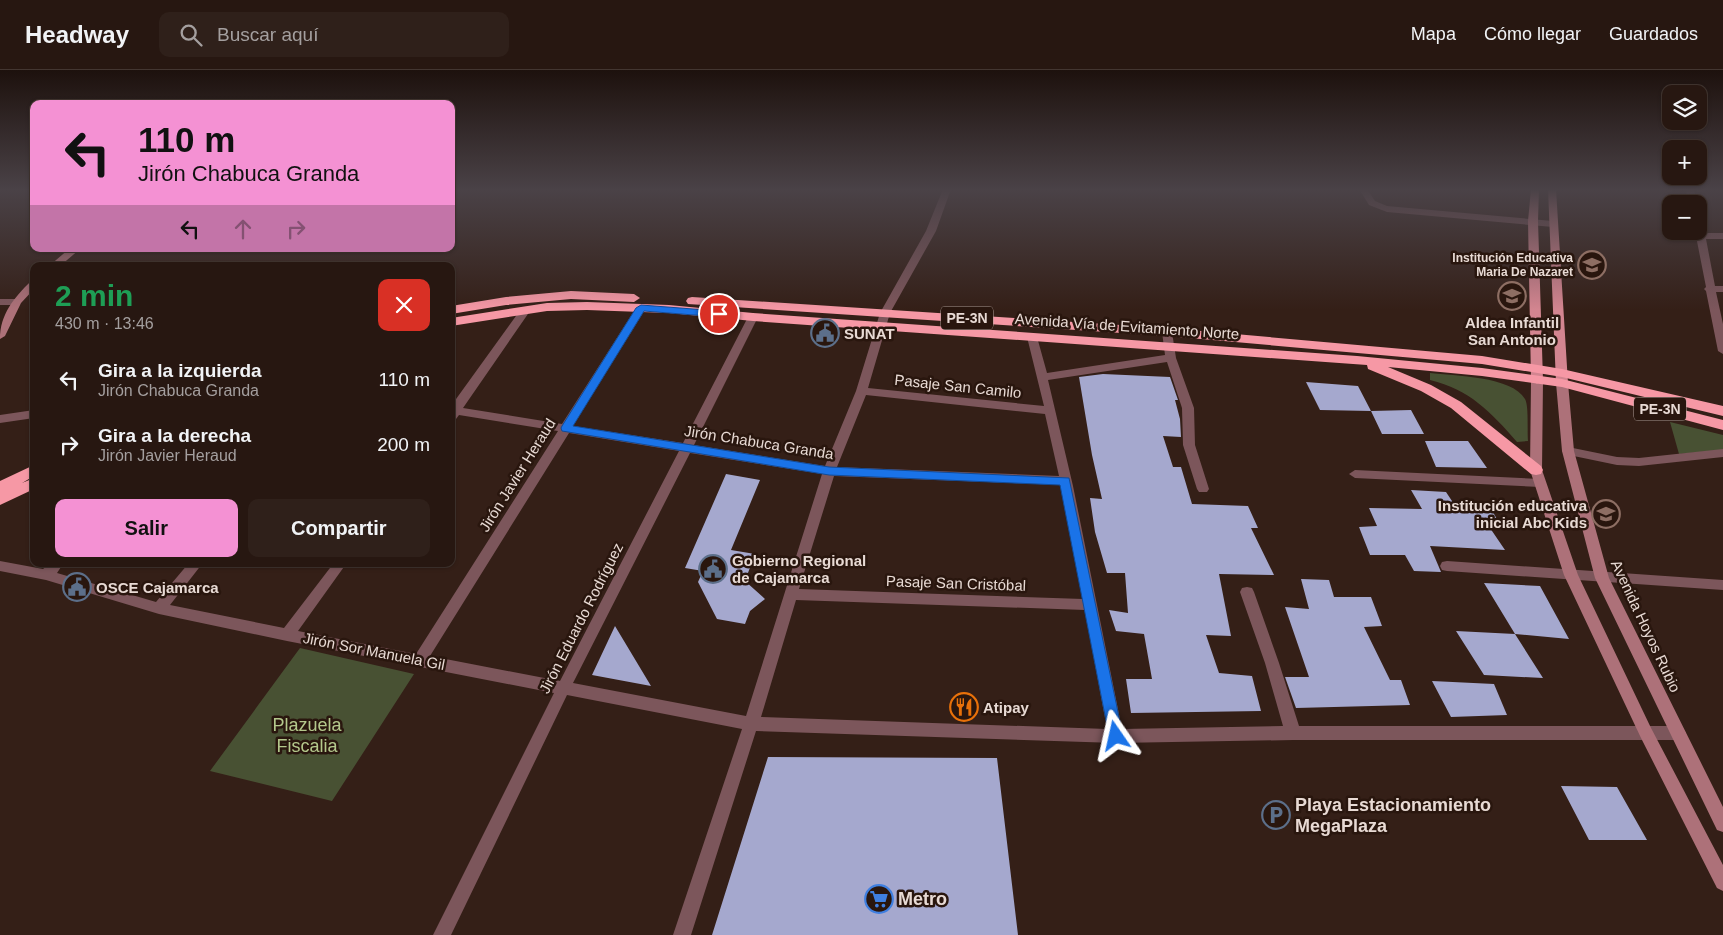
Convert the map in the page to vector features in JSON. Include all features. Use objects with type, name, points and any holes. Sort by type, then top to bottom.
[{"type":"highway","name":"Avenida Vía de Evitamiento Norte","points":[[455,310],[571,295],[883,320],[1170,352],[1357,360],[1562,378]]},
{"type":"highway","name":"Avenida Vía de Evitamiento Norte","points":[[455,321],[490,314],[547,307],[669,308],[752,317],[883,320],[1167,332],[1482,360],[1538,375]]},
{"type":"highway","points":[[1357,360],[1406,380],[1454,404],[1507,444],[1538,477]]},
{"type":"highway","name":"PE-3N","points":[[1562,378],[1723,411]]},
{"type":"highway","name":"PE-3N","points":[[1562,378],[1723,425]]},
{"type":"highway","points":[[0,487],[30,472]]},
{"type":"highway","points":[[0,499],[30,485]]},
{"type":"main road","points":[[1533,229],[1538,375]]},
{"type":"main road","name":"Avenida Hoyos Rubio","points":[[1553,229],[1562,378]]},
{"type":"street","points":[[682,935],[751,724],[829,471],[862,391],[883,320],[932,229]]},
{"type":"street","points":[[1707,233],[1723,236]]},
{"type":"street","points":[[1701,240],[1709,289],[1723,351]]},
{"type":"street","points":[[59,262],[70,252]]},
{"type":"street","points":[[0,336],[16,302],[30,287]]},
{"type":"street","points":[[1709,289],[1723,289]]},
{"type":"street","points":[[0,302],[16,302]]},
{"type":"street","name":"Jirón Javier Heraud","points":[[420,660],[641,308]]},
{"type":"street","points":[[455,409],[525,311]]},
{"type":"street","name":"Jirón Eduardo Rodríguez","points":[[442,935],[564,687],[752,317]]},
{"type":"street","points":[[1167,332],[1170,352],[1188,408],[1189,445],[1203,489]]},
{"type":"street","points":[[1032,337],[1043,377],[1065,481],[1116,736]]},
{"type":"street","points":[[1043,377],[1170,352]]},
{"type":"street","points":[[1538,375],[1538,477],[1571,575],[1646,733],[1723,882]]},
{"type":"street","name":"Avenida Hoyos Rubio","points":[[1562,378],[1568,451],[1602,578],[1723,824]]},
{"type":"street","name":"Pasaje San Camilo","points":[[862,391],[1050,411]]},
{"type":"street","name":"Jirón Chabuca Granda","points":[[455,412],[566,428],[829,471],[1065,481]]},
{"type":"street","points":[[0,419],[30,415]]},
{"type":"street","points":[[1568,451],[1617,461],[1638,462],[1723,453]]},
{"type":"street","points":[[1355,474],[1538,477]]},
{"type":"street","name":"Jirón Sor Manuela Gil","points":[[0,566],[46,575],[159,608],[287,635],[751,724],[1116,736],[1292,733],[1646,733]]},
{"type":"street","points":[[1447,566],[1723,585]]},
{"type":"street","points":[[46,575],[54,567]]},
{"type":"street","points":[[159,608],[193,567]]},
{"type":"street","points":[[287,635],[338,567]]},
{"type":"street","points":[[1247,592],[1272,663],[1292,733]]},
{"type":"street","name":"Pasaje San Cristóbal","points":[[791,594],[1090,605]]},
{"type":"street","points":[[1646,733],[1678,733]]},
{"type":"green space","points":[[1430,373],[1496,381],[1518,391],[1526,402],[1528,441],[1517,442],[1478,403],[1457,390],[1430,380]]},
{"type":"green space","points":[[1670,422],[1723,435],[1723,450],[1679,454]]},
{"type":"green space","name":"Plazuela Fiscalia","points":[[300,648],[414,674],[332,801],[210,771]]},
{"type":"building","points":[[1103,374],[1170,377],[1178,400],[1175,400],[1180,419],[1181,437],[1163,436],[1173,467],[1181,467],[1192,504],[1248,506],[1258,528],[1251,528],[1274,575],[1219,574],[1231,636],[1206,635],[1219,673],[1252,676],[1261,711],[1131,713],[1126,679],[1152,679],[1144,634],[1116,631],[1109,610],[1128,613],[1125,573],[1107,573],[1095,532],[1090,498],[1102,499],[1092,455],[1079,377]]},
{"type":"building","points":[[1306,382],[1358,386],[1371,411],[1320,410]]},
{"type":"building","points":[[1411,410],[1424,434],[1382,434],[1371,411]]},
{"type":"building","points":[[1425,441],[1468,441],[1487,468],[1436,467]]},
{"type":"building","points":[[726,474],[760,480],[731,550],[755,554],[745,581],[765,599],[750,611],[745,624],[717,619],[698,582],[703,571],[685,568]]},
{"type":"building","points":[[1411,490],[1446,492],[1456,507],[1489,505],[1503,530],[1490,528],[1505,550],[1430,546],[1441,572],[1414,571],[1405,555],[1370,555],[1359,527],[1377,526],[1369,508],[1422,509]]},
{"type":"building","points":[[1301,579],[1329,580],[1334,597],[1371,597],[1382,626],[1364,627],[1390,680],[1401,680],[1410,705],[1296,708],[1285,677],[1309,677],[1285,607],[1309,609]]},
{"type":"building","points":[[1484,583],[1540,586],[1569,639],[1515,634]]},
{"type":"building","points":[[615,626],[651,686],[592,675]]},
{"type":"building","points":[[1456,631],[1515,634],[1543,678],[1484,675]]},
{"type":"building","points":[[1432,681],[1494,684],[1507,715],[1451,717]]},
{"type":"building","points":[[768,757],[997,758],[1018,935],[712,935]]},
{"type":"building","points":[[1561,786],[1617,787],[1647,840],[1589,840]]},
{"type":"place","name":"Institución Educativa Maria De Nazaret","points":[[1592,265]]},
{"type":"place","name":"Aldea Infantil San Antonio","points":[[1512,296]]},
{"type":"place","name":"SUNAT","points":[[825,333]]},
{"type":"place","name":"Institución educativa inicial Abc Kids","points":[[1606,514]]},
{"type":"place","name":"Gobierno Regional de Cajamarca","points":[[713,569]]},
{"type":"place","name":"OSCE Cajamarca","points":[[77,587]]},
{"type":"place","name":"Atipay","points":[[964,707]]},
{"type":"place","name":"Playa Estacionamiento MegaPlaza","points":[[1276,815]]},
{"type":"place","name":"Metro","points":[[879,899]]},
{"type":"route","points":[[719,314],[669,308],[641,308],[566,428],[829,471],[1065,481],[1116,736]]}]
